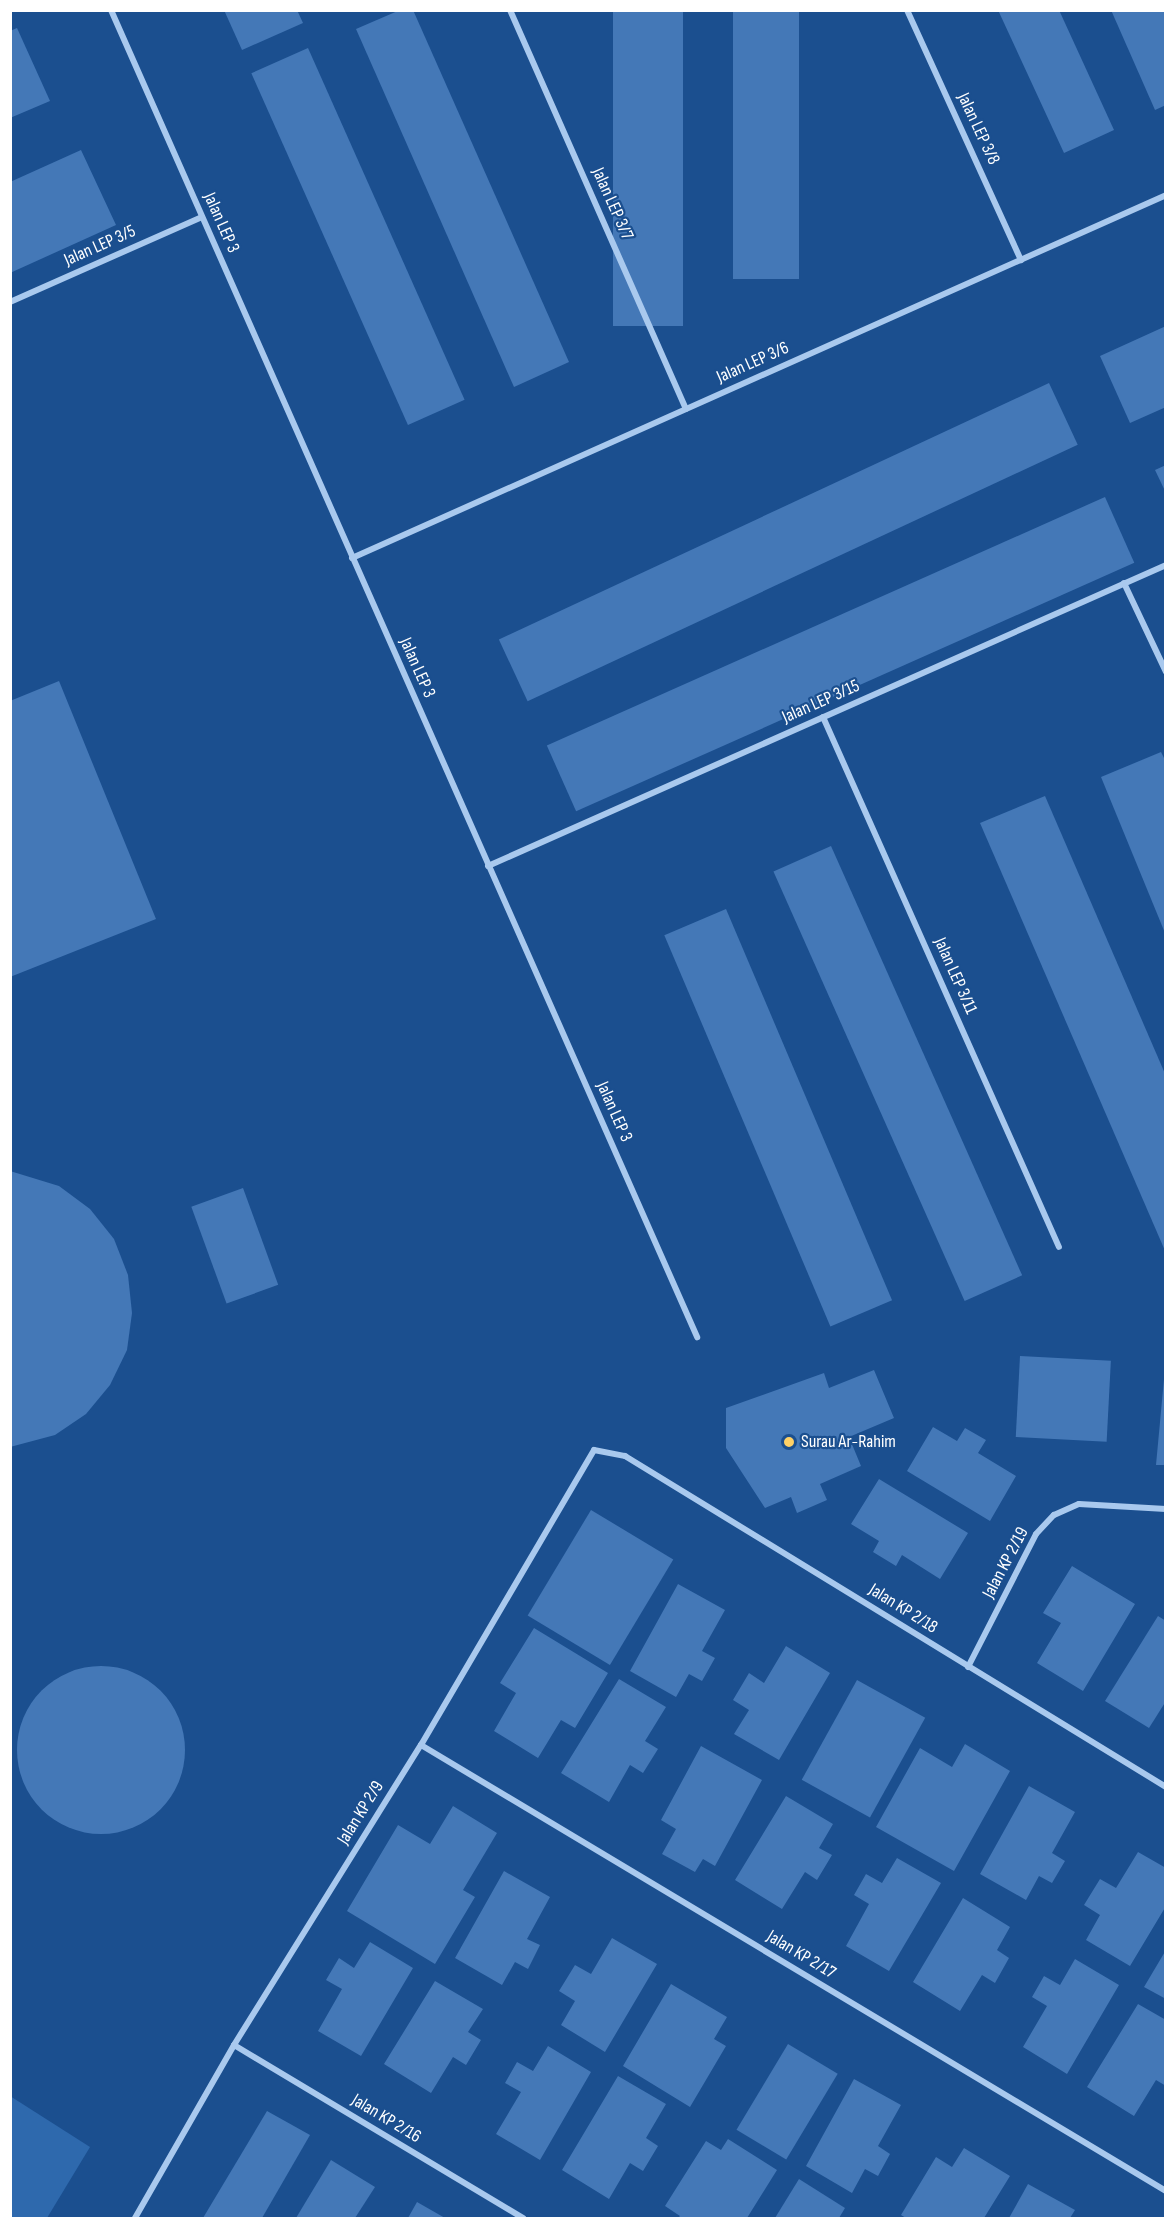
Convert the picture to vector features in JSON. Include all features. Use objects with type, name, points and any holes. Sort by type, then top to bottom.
[{"type":"street","name":"Jalan LEP 3","points":[[111,10],[697,1337]]},
{"type":"street","name":"Jalan LEP 3/7","points":[[510,10],[686,409]]},
{"type":"street","name":"Jalan LEP 3/8","points":[[907,10],[1021,260]]},
{"type":"street","name":"Jalan LEP 3/6","points":[[352,558],[1166,195]]},
{"type":"street","name":"Jalan LEP 3/5","points":[[10,302],[202,216]]},
{"type":"street","name":"Jalan LEP 3/15","points":[[488,866],[1166,565]]},
{"type":"street","points":[[1124,583],[1166,672]]},
{"type":"street","name":"Jalan LEP 3/11","points":[[823,717],[1059,1248]]},
{"type":"street","name":"Jalan KP 2/9","points":[[135,2218],[234,2045],[421,1745],[594,1450],[625,1456]]},
{"type":"street","name":"Jalan KP 2/18","points":[[625,1456],[1166,1787]]},
{"type":"street","name":"Jalan KP 2/19","points":[[968,1666],[1036,1534],[1054,1515],[1079,1504],[1166,1509]]},
{"type":"street","name":"Jalan KP 2/17","points":[[421,1745],[1166,2191]]},
{"type":"street","name":"Jalan KP 2/16","points":[[234,2045],[523,2218]]},
{"type":"shaded area","points":[[10,2096],[90,2147],[47,2218],[11,2218]]},
{"type":"building","points":[[224,10],[297,10],[303,23],[242,50]]},
{"type":"building","points":[[400,10],[413,10],[569,362],[514,387],[356,29]]},
{"type":"building","points":[[613,10],[683,10],[683,326],[613,326]]},
{"type":"building","points":[[733,10],[799,10],[799,279],[733,279]]},
{"type":"building","points":[[998,10],[1059,10],[1114,130],[1064,153]]},
{"type":"building","points":[[1111,10],[1166,10],[1166,105],[1155,110]]},
{"type":"building","points":[[17,28],[50,101],[10,118],[10,31]]},
{"type":"building","points":[[308,48],[465,400],[408,425],[251,73]]},
{"type":"building","points":[[81,150],[116,225],[10,273],[10,182]]},
{"type":"building","points":[[1166,326],[1166,407],[1130,423],[1100,356]]},
{"type":"building","points":[[1049,383],[1078,445],[528,701],[499,640]]},
{"type":"building","points":[[1166,465],[1166,493],[1155,470]]},
{"type":"building","points":[[1105,497],[1134,563],[576,811],[547,746]]},
{"type":"building","points":[[59,681],[156,919],[10,977],[10,701]]},
{"type":"building","points":[[1161,752],[1166,762],[1165,933],[1101,777]]},
{"type":"building","points":[[1045,796],[1166,1076],[1166,1253],[980,823]]},
{"type":"building","points":[[831,846],[1022,1275],[965,1301],[773,872]]},
{"type":"building","points":[[726,909],[892,1300],[830,1326],[664,935]]},
{"type":"building","points":[[10,1171],[59,1186],[90,1209],[114,1239],[128,1275],[132,1313],[127,1350],[110,1385],[86,1414],[55,1435],[10,1447]]},
{"type":"building","points":[[243,1188],[278,1285],[227,1304],[191,1207]]},
{"type":"building","points":[[1020,1356],[1111,1361],[1107,1442],[1016,1437]]},
{"type":"building","name":"Surau Ar-Rahim","points":[[874,1370],[894,1418],[849,1437],[861,1466],[820,1484],[827,1500],[797,1513],[791,1497],[765,1508],[726,1448],[726,1408],[824,1373],[829,1388]]},
{"type":"building","points":[[1164,1379],[1166,1379],[1166,1465],[1156,1465]]},
{"type":"building","points":[[933,1427],[957,1441],[965,1428],[986,1440],[978,1453],[1016,1476],[990,1521],[907,1471]]},
{"type":"building","points":[[879,1479],[968,1533],[940,1579],[902,1555],[896,1566],[873,1552],[879,1541],[851,1524]]},
{"type":"building","points":[[591,1510],[673,1559],[610,1665],[528,1615]]},
{"type":"building","points":[[1072,1566],[1135,1604],[1083,1691],[1037,1663],[1061,1623],[1043,1613]]},
{"type":"building","points":[[678,1584],[725,1610],[702,1651],[715,1658],[702,1681],[689,1674],[676,1697],[630,1671]]},
{"type":"building","points":[[1158,1616],[1166,1621],[1166,1701],[1149,1728],[1105,1701]]},
{"type":"building","points":[[534,1628],[608,1673],[575,1728],[561,1720],[538,1758],[494,1731],[516,1693],[500,1683]]},
{"type":"building","points":[[786,1646],[830,1673],[779,1760],[734,1734],[749,1710],[733,1700],[749,1673],[764,1683]]},
{"type":"building","points":[[101,1666],[133,1673],[148,1680],[160,1691],[171,1703],[178,1718],[185,1750],[178,1782],[171,1797],[160,1809],[148,1820],[133,1827],[101,1834],[69,1827],[54,1820],[42,1809],[31,1797],[24,1782],[17,1750],[24,1718],[31,1703],[42,1691],[54,1680],[69,1673]]},
{"type":"building","points":[[619,1679],[666,1707],[645,1741],[658,1749],[643,1773],[630,1765],[609,1802],[561,1773]]},
{"type":"building","points":[[857,1680],[925,1718],[870,1818],[802,1780]]},
{"type":"building","points":[[965,1744],[1010,1771],[954,1871],[876,1827],[920,1748],[952,1767]]},
{"type":"building","points":[[701,1746],[762,1780],[715,1866],[703,1859],[695,1872],[662,1854],[676,1829],[661,1820]]},
{"type":"building","points":[[1029,1786],[1075,1812],[1052,1853],[1065,1861],[1052,1883],[1039,1876],[1026,1900],[980,1874]]},
{"type":"building","points":[[786,1796],[833,1824],[819,1848],[832,1855],[817,1880],[805,1872],[782,1909],[735,1880]]},
{"type":"building","points":[[453,1806],[497,1833],[463,1890],[475,1897],[435,1964],[347,1911],[398,1825],[430,1844]]},
{"type":"building","points":[[1138,1852],[1166,1868],[1166,1906],[1130,1966],[1086,1940],[1100,1915],[1084,1905],[1100,1879],[1116,1888]]},
{"type":"building","points":[[897,1858],[941,1883],[889,1971],[846,1946],[869,1904],[854,1895],[866,1874],[882,1883]]},
{"type":"building","points":[[504,1871],[550,1897],[527,1939],[540,1945],[528,1969],[515,1962],[502,1985],[455,1958]]},
{"type":"building","points":[[963,1898],[1010,1927],[997,1950],[1009,1958],[995,1983],[982,1975],[960,2011],[913,1982]]},
{"type":"building","points":[[612,1938],[657,1964],[605,2052],[561,2025],[575,2001],[559,1991],[575,1965],[591,1974]]},
{"type":"building","points":[[370,1942],[413,1968],[361,2056],[318,2031],[342,1989],[326,1980],[339,1958],[354,1968]]},
{"type":"building","points":[[1166,1950],[1166,1999],[1144,1987]]},
{"type":"building","points":[[1075,1959],[1119,1985],[1067,2074],[1023,2047],[1047,2006],[1032,1997],[1044,1976],[1060,1985]]},
{"type":"building","points":[[435,1981],[483,2009],[468,2032],[481,2040],[466,2065],[453,2057],[431,2093],[384,2064]]},
{"type":"building","points":[[671,1984],[727,2017],[714,2039],[726,2046],[690,2107],[623,2066]]},
{"type":"building","points":[[1138,2004],[1166,2020],[1166,2086],[1156,2080],[1134,2116],[1087,2087]]},
{"type":"building","points":[[788,2044],[838,2074],[786,2160],[736,2130]]},
{"type":"building","points":[[548,2046],[591,2072],[540,2160],[496,2134],[521,2092],[505,2083],[517,2062],[533,2071]]},
{"type":"building","points":[[618,2076],[666,2104],[646,2138],[658,2146],[643,2171],[630,2163],[609,2199],[562,2170]]},
{"type":"building","points":[[854,2079],[901,2105],[878,2146],[890,2154],[878,2176],[865,2169],[852,2193],[806,2166]]},
{"type":"building","points":[[267,2111],[310,2135],[262,2218],[203,2218]]},
{"type":"building","points":[[728,2139],[777,2170],[747,2218],[678,2218],[680,2216],[665,2206],[706,2141],[721,2150]]},
{"type":"building","points":[[964,2148],[1010,2176],[984,2218],[906,2218],[901,2215],[936,2157],[952,2167]]},
{"type":"building","points":[[331,2160],[375,2187],[355,2218],[296,2218]]},
{"type":"building","points":[[799,2179],[845,2208],[839,2218],[775,2218]]},
{"type":"building","points":[[1028,2184],[1075,2210],[1070,2218],[1009,2218]]},
{"type":"building","points":[[417,2202],[445,2218],[408,2218]]},
{"type":"place","name":"Surau Ar-Rahim","points":[[789,1442]]}]
